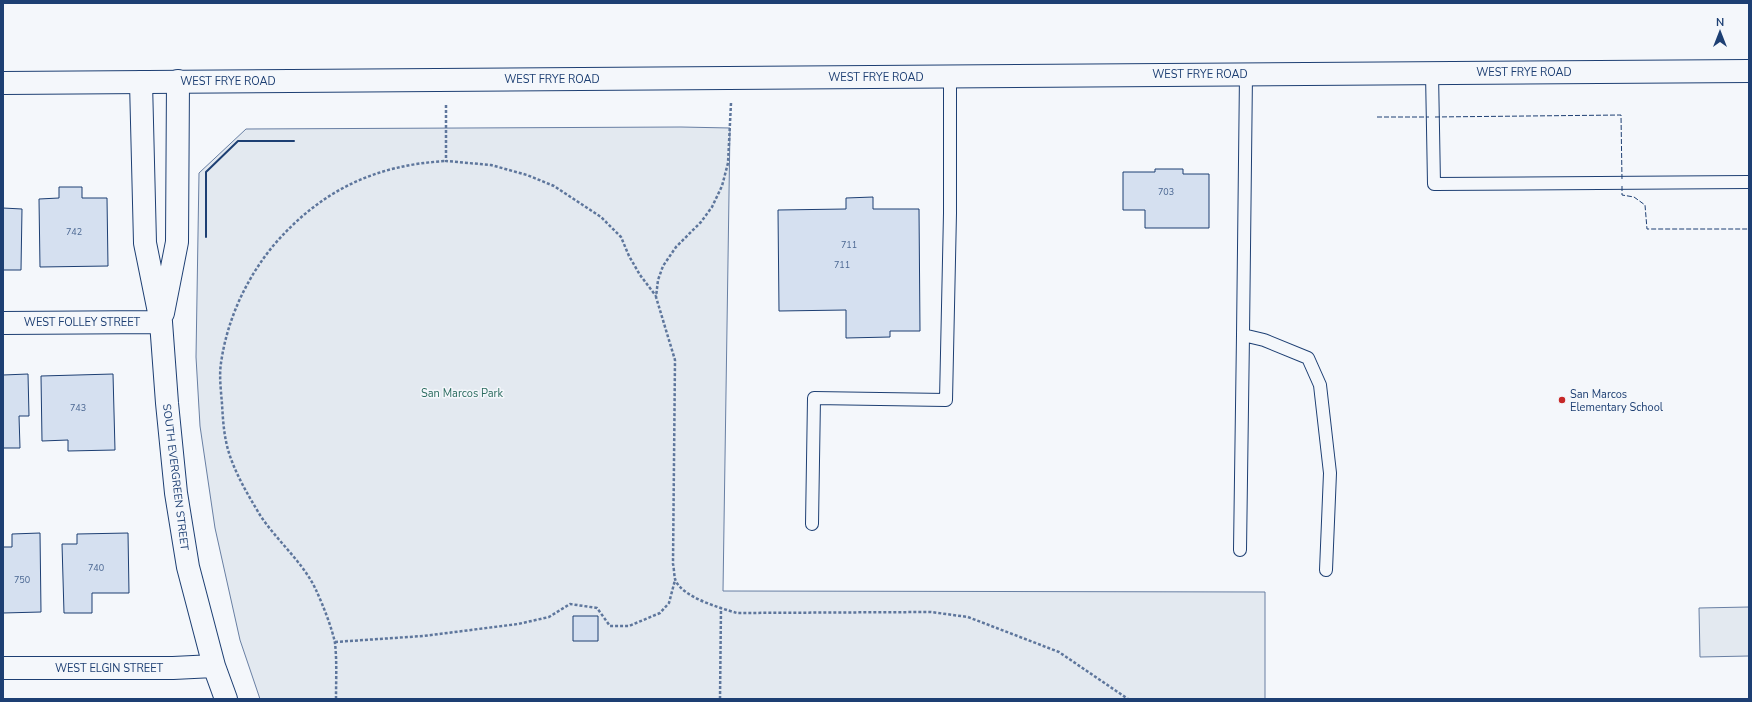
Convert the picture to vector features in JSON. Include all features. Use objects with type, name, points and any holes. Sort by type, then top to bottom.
[{"type":"street","name":"WEST FRYE ROAD","points":[[3,83],[1749,71]]},
{"type":"street","name":"SOUTH EVERGREEN STREET","points":[[161,322],[177,242],[178,81]]},
{"type":"street","name":"SOUTH EVERGREEN STREET","points":[[141,82],[145,243],[161,322],[176,493],[188,567],[214,666],[226,699]]},
{"type":"street","name":"WEST FOLLEY STREET","points":[[3,323],[161,322]]},
{"type":"street","name":"WEST ELGIN STREET","points":[[3,668],[173,668],[214,666]]},
{"type":"lane","points":[[1432,73],[1434,184],[1749,182]]},
{"type":"lane","points":[[1240,550],[1246,74]]},
{"type":"lane","points":[[812,524],[814,398],[946,400],[950,212],[950,76]]},
{"type":"lane","points":[[1243,335],[1264,340],[1308,358],[1320,385],[1330,473],[1326,570]]},
{"type":"path","points":[[446,80],[446,161]]},
{"type":"path","points":[[336,699],[335,642],[316,590],[304,570],[272,533],[244,489],[229,452],[223,430],[221,363],[231,321],[238,302],[253,274],[280,239],[304,213],[342,188],[378,172],[410,165],[446,161],[491,165],[528,175],[554,186],[601,218],[621,237],[629,256],[640,275],[656,297]]},
{"type":"path","points":[[335,642],[423,636],[518,624],[549,617],[570,604],[597,608],[610,626],[629,626],[660,613],[669,603],[675,580]]},
{"type":"path","points":[[720,699],[722,608]]},
{"type":"green space","name":"San Marcos Park","points":[[730,128],[723,591],[1265,592],[1265,699],[260,699],[240,640],[215,528],[200,426],[196,357],[199,173],[246,129]]},
{"type":"green space","points":[[1749,607],[1749,656],[1700,657],[1699,608]]},
{"type":"building","points":[[1155,169],[1183,169],[1183,174],[1209,174],[1209,228],[1145,228],[1145,210],[1123,210],[1123,172],[1155,172]]},
{"type":"building","points":[[59,187],[82,187],[82,198],[107,198],[108,266],[40,267],[39,199],[59,198]]},
{"type":"building","points":[[873,197],[873,209],[919,209],[920,331],[890,331],[890,337],[846,338],[846,310],[779,311],[778,210],[846,209],[846,198]]},
{"type":"building","points":[[3,208],[22,209],[21,270],[3,270]]},
{"type":"building","points":[[28,374],[29,416],[19,416],[20,448],[3,448],[3,375]]},
{"type":"building","points":[[113,374],[115,450],[68,451],[68,440],[42,441],[41,376]]},
{"type":"building","points":[[40,533],[41,612],[3,613],[3,547],[12,547],[12,534]]},
{"type":"building","points":[[128,533],[129,593],[92,593],[92,613],[64,613],[62,544],[77,544],[77,534]]},
{"type":"building","points":[[573,616],[598,616],[598,641],[573,641]]},
{"type":"fence","points":[[1435,117],[1621,115],[1622,180]]},
{"type":"fence","points":[[1377,117],[1429,117]]},
{"type":"fence","points":[[1622,186],[1622,195],[1634,197],[1645,205],[1647,229],[1749,229]]},
{"type":"wall","points":[[206,237],[206,172],[238,141],[294,141]]},
{"type":"place","name":"San Marcos Elementary School","points":[[1562,400]]}]
